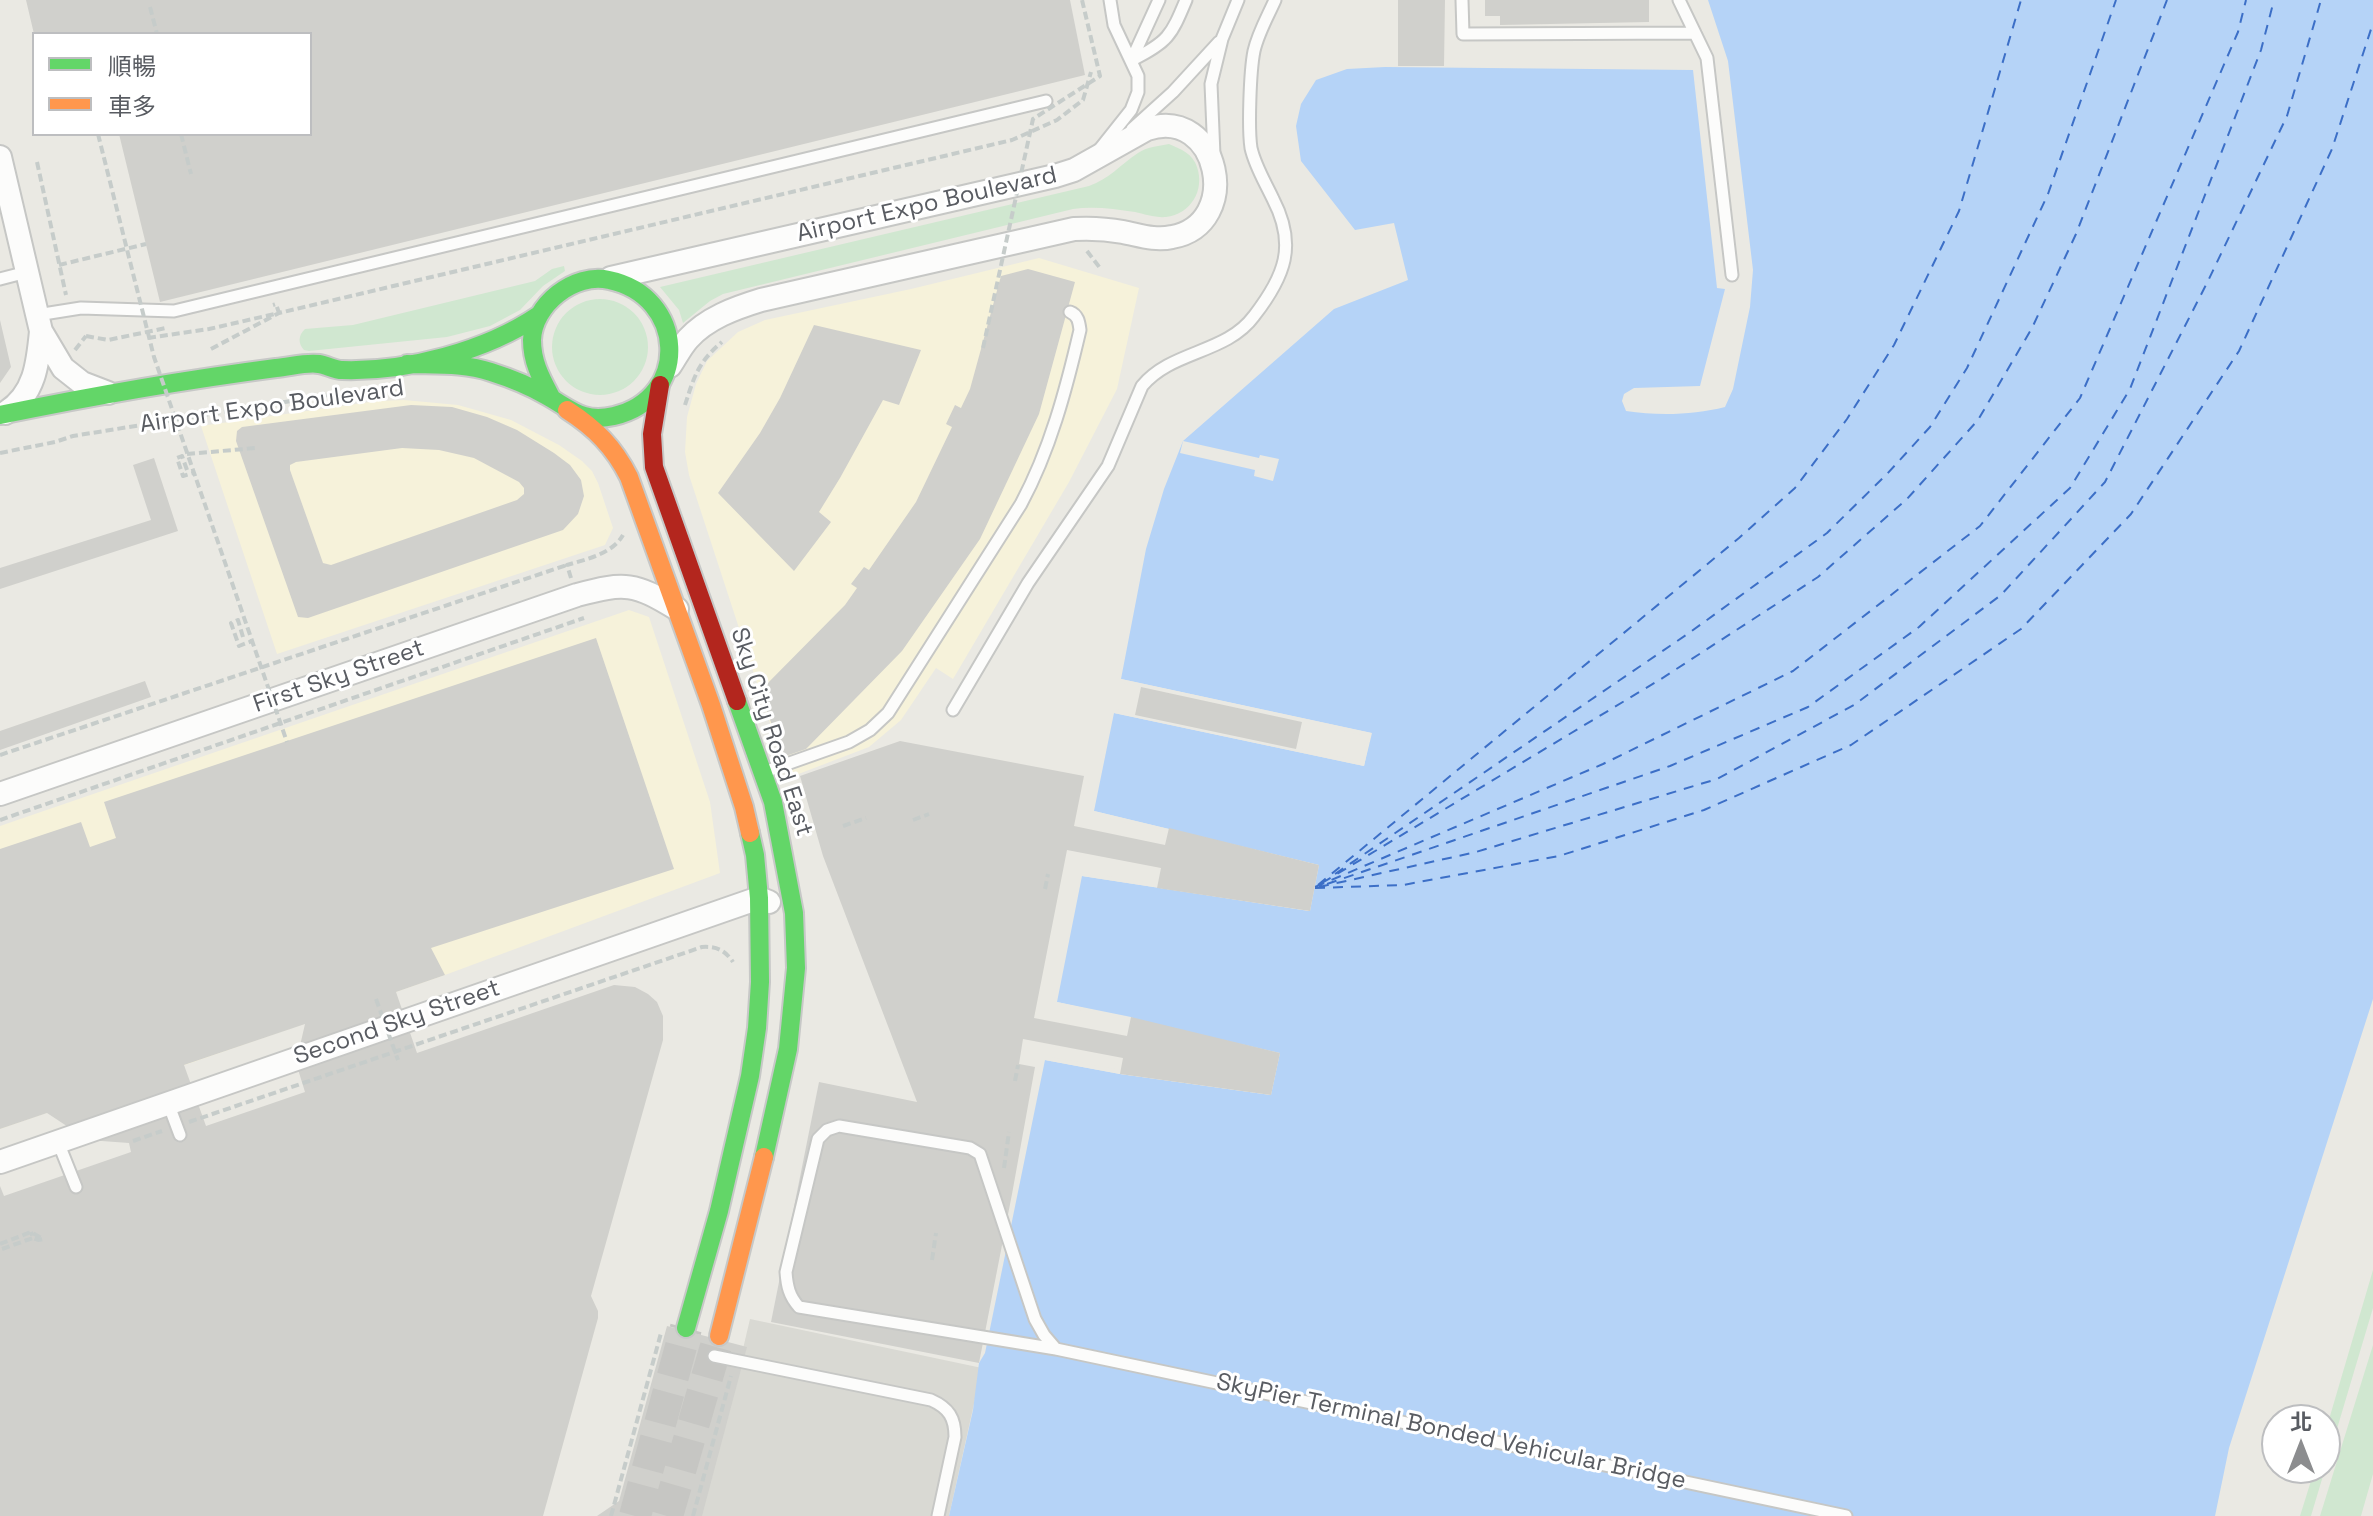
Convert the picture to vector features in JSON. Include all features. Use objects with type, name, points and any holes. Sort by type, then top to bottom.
[{"type":"street","name":"Airport Expo Boulevard","points":[[1167,126],[1187,132],[1204,146],[1215,168],[1215,192],[1211,205],[1194,228],[1182,235],[1161,238],[1106,229],[1074,229],[761,300],[731,310],[688,339],[649,398],[620,415],[586,417],[567,410],[551,397],[533,367],[530,349],[532,332],[539,315],[551,299],[567,287],[585,280],[605,279],[1055,176],[1098,157],[1147,129],[1167,126]]},
{"type":"street","points":[[0,157],[39,323],[63,368],[82,383],[108,393]]},
{"type":"street","points":[[605,279],[636,288],[659,310],[666,323],[669,340],[663,378]]},
{"type":"street","name":"Airport Expo Boulevard","points":[[320,382],[338,371],[407,364],[471,349],[513,332],[539,315]]},
{"type":"street","points":[[1,415],[15,407],[30,387],[37,365],[39,323]]},
{"type":"street","name":"Airport Expo Boulevard","points":[[1,415],[108,393],[216,376],[318,363],[338,371]]},
{"type":"street","name":"Airport Expo Boulevard","points":[[407,364],[480,369],[551,397]]},
{"type":"street","name":"Sky City Road East","points":[[663,378],[652,434],[654,467],[763,772],[778,821],[794,913],[796,968],[788,1049],[719,1336]]},
{"type":"street","name":"Sky City Road East","points":[[567,410],[606,438],[623,463],[677,609],[744,807],[755,855],[760,982],[750,1076],[719,1211],[686,1328]]},
{"type":"street","name":"First Sky Street","points":[[0,794],[577,595],[610,586],[636,588],[677,609]]},
{"type":"street","points":[[759,898],[794,913]]},
{"type":"street","name":"Second Sky Street","points":[[0,1162],[759,898]]},
{"type":"lane","points":[[1098,157],[1131,110],[1138,92],[1138,76],[1114,25],[1110,0]]},
{"type":"lane","points":[[1132,60],[1159,0]]},
{"type":"lane","points":[[1132,60],[1157,47],[1172,34],[1186,0]]},
{"type":"lane","points":[[1215,168],[1211,84],[1222,39],[1238,0]]},
{"type":"lane","points":[[953,710],[1028,583],[1108,466],[1142,386],[1169,363],[1238,332],[1261,308],[1280,274],[1287,242],[1284,222],[1256,166],[1250,138],[1254,50],[1275,0]]},
{"type":"lane","points":[[1462,0],[1463,34],[1695,33]]},
{"type":"lane","points":[[1679,0],[1707,58],[1732,275]]},
{"type":"lane","points":[[1098,157],[1173,92],[1222,39]]},
{"type":"lane","points":[[39,323],[69,308],[174,311],[1046,101]]},
{"type":"lane","points":[[0,279],[27,272]]},
{"type":"lane","points":[[763,772],[849,742],[870,730],[888,713],[1021,504],[1037,473],[1055,423],[1080,330],[1079,320],[1070,312]]},
{"type":"lane","points":[[168,1102],[178,1131]]},
{"type":"lane","name":"SkyPier Terminal Bonded Vehicular Bridge","points":[[1056,1349],[1035,1319],[980,1154],[970,1148],[839,1126],[827,1130],[818,1139],[786,1272],[787,1288],[799,1307],[1056,1349],[1846,1516]]},
{"type":"lane","points":[[58,1142],[76,1187]]},
{"type":"lane","points":[[714,1356],[931,1400],[942,1405],[951,1414],[955,1437],[938,1516]]},
{"type":"path","points":[[983,348],[1033,119],[1100,76],[1082,0]]},
{"type":"path","points":[[150,7],[156,32]]},
{"type":"path","name":"Airport Expo Boulevard","points":[[198,350],[212,349],[279,313],[1012,140],[1057,120],[1083,100],[1091,72]]},
{"type":"path","points":[[98,136],[148,338],[187,454],[190,472]]},
{"type":"path","points":[[182,136],[191,174]]},
{"type":"path","points":[[37,162],[69,308],[86,336]]},
{"type":"path","points":[[59,265],[146,244]]},
{"type":"path","points":[[148,338],[209,329],[279,313]]},
{"type":"path","name":"Airport Expo Boulevard","points":[[0,453],[73,436],[339,394]]},
{"type":"path","points":[[187,454],[256,448]]},
{"type":"path","points":[[190,472],[183,476],[177,458],[182,456],[190,472],[287,742]]},
{"type":"path","points":[[595,614],[584,618],[567,565],[609,549],[618,543],[624,532]]},
{"type":"path","name":"First Sky Street","points":[[0,755],[567,565]]},
{"type":"path","name":"First Sky Street","points":[[0,820],[584,618]]},
{"type":"path","points":[[243,637],[238,620],[231,623],[239,646],[252,641]]},
{"type":"path","points":[[913,820],[929,814]]},
{"type":"path","points":[[843,826],[866,818]]},
{"type":"path","points":[[1045,889],[1048,874]]},
{"type":"path","name":"Second Sky Street","points":[[122,1145],[178,1131],[702,947],[718,948]]},
{"type":"path","points":[[376,999],[398,1060]]},
{"type":"path","points":[[1015,1081],[1018,1065]]},
{"type":"path","points":[[1004,1168],[1009,1132]]},
{"type":"path","points":[[932,1260],[936,1233]]},
{"type":"path","points":[[1,1246],[32,1235]]},
{"type":"shaded area","points":[[1039,258],[1139,288],[1117,389],[1069,482],[953,679],[936,668],[901,720],[869,747],[788,778],[689,475],[685,452],[687,417],[696,384],[707,361],[738,332],[765,320]]},
{"type":"shaded area","points":[[377,401],[458,405],[511,420],[582,461],[598,483],[613,528],[605,545],[277,654],[201,426]]},
{"type":"shaded area","points":[[629,610],[649,617],[710,802],[720,873],[445,975],[0,1129],[0,826]]},
{"type":"shaded area","points":[[750,1319],[982,1368],[949,1516],[697,1516]]},
{"type":"green space","points":[[1169,144],[1190,155],[1199,176],[1194,200],[1175,215],[1162,217],[1112,209],[1073,209],[723,294],[683,323],[679,310],[660,287],[1089,186],[1109,176],[1141,151]]},
{"type":"green space","points":[[564,266],[565,271],[543,286],[520,310],[490,326],[447,337],[309,351],[304,350],[300,342],[305,329],[353,325],[535,281],[552,269]]},
{"type":"green space","points":[[600,299],[618,303],[634,313],[644,329],[648,347],[644,365],[634,381],[618,391],[600,395],[582,391],[566,381],[556,365],[552,347],[556,329],[566,313],[582,303]]},
{"type":"green space","points":[[2373,1270],[2373,1308],[2341,1415],[2341,1404],[2334,1404]]},
{"type":"green space","points":[[2373,1345],[2373,1474],[2361,1516],[2320,1516],[2330,1484],[2341,1484],[2341,1448]]},
{"type":"green space","points":[[2310,1484],[2321,1484],[2311,1516],[2300,1516]]},
{"type":"water","points":[[1708,0],[2373,0],[2373,999],[2229,1448],[2215,1516],[949,1516],[1045,1060],[1271,1095],[1131,1017],[1057,1002],[1082,876],[1309,911],[1318,865],[1094,811],[1114,713],[1364,766],[1371,733],[1121,679],[1146,549],[1164,489],[1183,441],[1334,309],[1408,280],[1394,223],[1355,230],[1301,161],[1296,126],[1301,104],[1316,80],[1347,69],[1693,70],[1717,288],[1725,289],[1700,386],[1634,388],[1624,394],[1622,401],[1626,411],[1651,414],[1688,413],[1725,407],[1733,389],[1750,307],[1753,270],[1728,61]]},
{"type":"pier","points":[[1183,441],[1259,458],[1260,455],[1279,459],[1273,481],[1254,476],[1255,470],[1180,453]]},
{"type":"pier","points":[[1121,679],[1372,733],[1364,766],[1114,713],[1115,709],[1361,761],[1367,736],[1120,683]]},
{"type":"pier","points":[[1094,811],[1319,865],[1310,911],[1082,876],[1082,872],[1306,906],[1314,868],[1094,815]]},
{"type":"pier","points":[[1057,1002],[1280,1053],[1271,1095],[1045,1060],[1046,1056],[1268,1091],[1130,1021],[1056,1006]]},
{"type":"building","points":[[26,0],[1070,0],[1085,75],[160,302],[119,136],[312,136],[312,32],[34,32]]},
{"type":"building","points":[[1398,0],[1445,0],[1444,66],[1398,66]]},
{"type":"building","points":[[1485,0],[1649,0],[1649,22],[1500,25],[1500,16],[1485,16]]},
{"type":"building","points":[[1028,269],[1075,282],[1039,414],[980,539],[902,651],[806,749],[783,757],[760,691],[845,605],[857,588],[851,584],[864,567],[869,570],[916,502],[952,427],[946,424],[955,405],[961,408],[970,389],[1001,276]]},
{"type":"building","points":[[0,320],[11,367],[0,383]]},
{"type":"building","points":[[814,325],[921,350],[899,405],[883,400],[819,512],[831,522],[794,571],[718,493],[780,398]]},
{"type":"building","points":[[411,405],[452,407],[517,430],[554,453],[570,465],[581,480],[584,496],[578,514],[563,530],[308,618],[298,617],[236,441],[237,431],[242,427]],"holes":[[[402,448],[439,450],[474,458],[519,482],[524,494],[517,500],[331,565],[323,563],[290,465]]]},
{"type":"building","points":[[154,458],[178,531],[0,589],[0,568],[151,520],[133,465]]},
{"type":"building","points":[[596,638],[674,869],[431,948],[445,975],[396,992],[417,1053],[614,985],[635,987],[648,994],[657,1002],[663,1016],[663,1040],[591,1296],[598,1318],[543,1516],[0,1516],[0,1186],[4,1196],[131,1152],[129,1143],[88,1140],[47,1113],[0,1129],[0,849],[81,822],[90,847],[116,838],[104,802]],"holes":[[[305,1024],[296,1063],[305,1092],[206,1126],[184,1065]]]},
{"type":"building","points":[[145,681],[151,697],[0,750],[0,731]]},
{"type":"building","points":[[1141,687],[1302,722],[1296,749],[1135,715]]},
{"type":"building","points":[[900,741],[1084,776],[1074,826],[1165,845],[1169,828],[1319,865],[1310,911],[1157,888],[1161,868],[1067,850],[1034,1018],[1127,1036],[1131,1017],[1280,1053],[1271,1095],[1120,1074],[1123,1058],[1023,1039],[1019,1064],[1035,1067],[979,1363],[771,1322],[819,1082],[917,1102],[823,856],[800,776]]},
{"type":"building","points":[[667,1326],[747,1347],[702,1516],[597,1516],[619,1501]]},
{"type":"ferry route","points":[[1318,885],[1739,538],[1795,488],[1847,419],[1894,345],[1959,211],[2021,0]]},
{"type":"ferry route","points":[[1335,874],[1689,633],[1827,533],[1930,427],[1967,368],[2048,194],[2116,0]]},
{"type":"ferry route","points":[[1322,883],[1661,679],[1818,577],[1907,499],[1978,420],[2032,328],[2076,234],[2167,0]]},
{"type":"ferry route","points":[[1315,887],[1603,764],[1793,671],[1980,526],[2080,398],[2238,32],[2246,0]]},
{"type":"ferry route","points":[[1327,884],[1670,766],[1808,707],[1919,627],[2070,488],[2130,389],[2261,50],[2274,0]]},
{"type":"ferry route","points":[[1319,887],[1476,852],[1717,779],[1854,705],[2001,595],[2105,482],[2208,281],[2287,116],[2321,0]]},
{"type":"ferry route","points":[[1315,888],[1403,885],[1559,856],[1704,810],[1851,745],[2021,629],[2131,514],[2239,351],[2332,149],[2373,23]]},
{"type":"tunnel","points":[[635,1516],[686,1328]]},
{"type":"tunnel","points":[[667,1516],[719,1336]]},
{"type":"traffic: fast","points":[[407,364],[481,369],[540,392],[578,414],[594,418],[614,416],[639,406],[657,389],[667,369],[669,347],[665,325],[653,305],[634,290],[609,280],[582,281],[558,294],[540,315],[532,340],[535,363],[551,397]]},
{"type":"traffic: fast","points":[[0,415],[138,389],[303,364],[367,370],[419,363],[471,349],[539,315]]},
{"type":"traffic: fast","points":[[737,701],[773,802],[794,913],[796,968],[788,1049],[764,1157]]},
{"type":"traffic: fast","points":[[686,1328],[719,1211],[750,1076],[757,1028],[759,898],[750,833]]},
{"type":"traffic: slow","points":[[567,410],[603,439],[629,477],[711,705],[750,833]]},
{"type":"traffic: slow","points":[[719,1336],[764,1157]]},
{"type":"traffic: jam","points":[[660,385],[652,434],[654,467],[737,701]]}]
